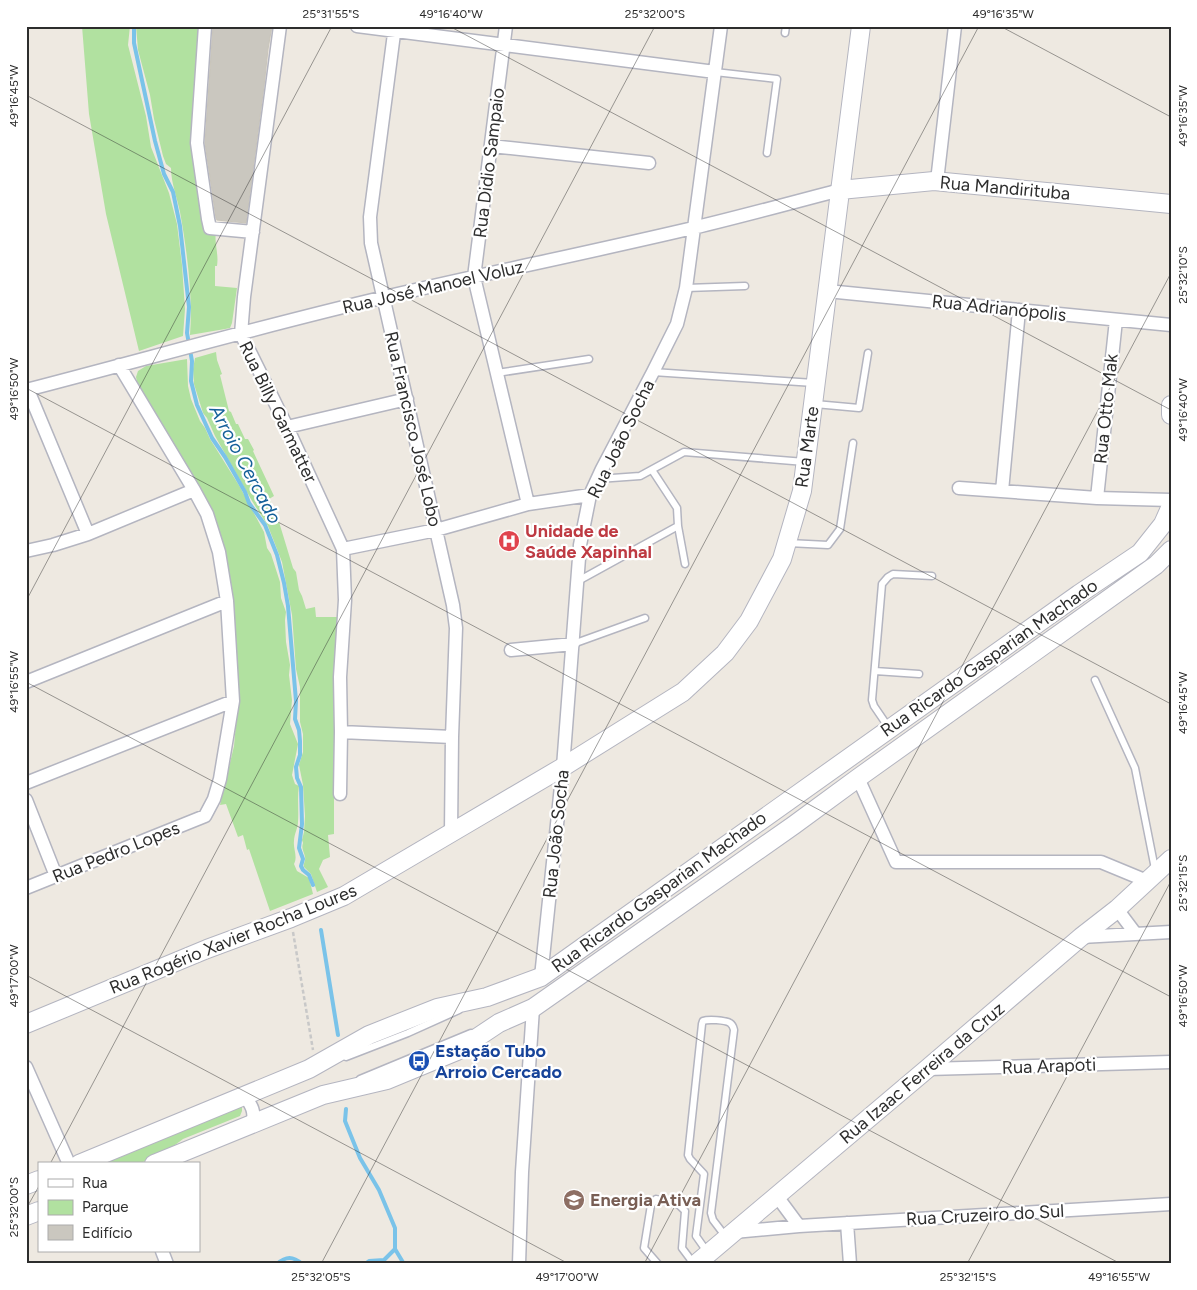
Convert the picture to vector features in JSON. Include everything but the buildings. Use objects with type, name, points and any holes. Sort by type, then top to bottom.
[{"type":"street","points":[[205,26],[197,143],[210,228],[253,232]]},
{"type":"street","name":"Rua Billy Garmatter","points":[[280,26],[244,297],[241,334],[287,426],[343,550],[345,600],[340,677],[340,794]]},
{"type":"street","points":[[356,26],[394,29],[504,46],[715,72]]},
{"type":"street","name":"Rua Didio Sampaio","points":[[506,26],[474,277],[528,504]]},
{"type":"street","name":"Rua João Socha","points":[[541,977],[563,767],[580,545],[590,494],[677,324],[686,288],[721,26]]},
{"type":"street","name":"Rua Marte","points":[[563,767],[683,692],[725,653],[749,621],[782,559],[802,491],[860,26]]},
{"type":"street","points":[[937,182],[955,26]]},
{"type":"street","name":"Rua Francisco José Lobo","points":[[394,29],[370,217],[371,243],[453,605],[456,628],[451,833]]},
{"type":"street","points":[[491,146],[649,163]]},
{"type":"street","name":"Rua Mandirituba","points":[[840,190],[937,182],[1171,204]]},
{"type":"street","name":"Rua José Manoel Voluz","points":[[27,390],[170,353],[210,340],[241,334],[383,297],[694,228],[840,190]]},
{"type":"street","name":"Rua Adrianópolis","points":[[827,291],[1171,326]]},
{"type":"street","points":[[1002,491],[1019,310]]},
{"type":"street","name":"Rua Otto Mak","points":[[1097,498],[1116,320]]},
{"type":"street","points":[[26,783],[233,701],[227,601],[219,552],[207,514],[119,365]]},
{"type":"street","points":[[27,390],[88,534]]},
{"type":"street","points":[[287,426],[406,399]]},
{"type":"street","points":[[1171,404],[1171,415]]},
{"type":"street","points":[[959,488],[1097,498],[1171,500]]},
{"type":"street","points":[[26,551],[88,534],[194,490]]},
{"type":"street","points":[[343,550],[436,530],[528,504],[590,494]]},
{"type":"street","name":"Rua Ricardo Gasparian Machado","points":[[84,1162],[313,1067],[386,1028],[437,1008],[487,997],[541,977],[1140,552],[1163,524],[1171,506]]},
{"type":"street","name":"Rua Ricardo Gasparian Machado","points":[[159,1162],[323,1095],[388,1080],[457,1052],[499,1023],[533,1008],[794,825],[1156,565],[1171,550]]},
{"type":"street","points":[[26,682],[227,601]]},
{"type":"street","points":[[511,650],[573,644]]},
{"type":"street","name":"Rua Pedro Lopes","points":[[26,888],[206,816],[220,779],[233,701]]},
{"type":"street","points":[[341,732],[452,737]]},
{"type":"street","name":"Rua Rogério Xavier Rocha Loures","points":[[26,1024],[207,949],[344,896],[563,767]]},
{"type":"street","points":[[858,778],[896,862],[1101,862],[1151,877]]},
{"type":"street","points":[[26,800],[56,876]]},
{"type":"street","name":"Rua Izaac Ferreira da Cruz","points":[[700,1260],[1081,937],[1117,909],[1171,859]]},
{"type":"street","points":[[1117,909],[1135,933]]},
{"type":"street","points":[[1081,937],[1171,932]]},
{"type":"street","points":[[519,1264],[523,1152],[533,1008]]},
{"type":"street","name":"Rua Arapoti","points":[[927,1069],[1171,1062]]},
{"type":"street","points":[[26,1067],[68,1162]]},
{"type":"street","points":[[245,1096],[254,1111],[252,1124]]},
{"type":"street","points":[[26,1185],[38,1180]]},
{"type":"street","points":[[776,1195],[799,1226]]},
{"type":"street","name":"Rua Cruzeiro do Sul","points":[[730,1235],[799,1226],[1171,1204]]},
{"type":"street","points":[[26,1216],[38,1211]]},
{"type":"street","points":[[847,1223],[850,1264]]},
{"type":"street","points":[[162,1252],[167,1264]]},
{"type":"lane","points":[[715,72],[777,79],[767,153]]},
{"type":"lane","points":[[686,288],[745,286]]},
{"type":"lane","points":[[813,404],[859,408],[868,353]]},
{"type":"lane","points":[[497,373],[589,359]]},
{"type":"lane","points":[[653,372],[816,383]]},
{"type":"lane","points":[[786,543],[828,546],[840,529],[853,443]]},
{"type":"lane","points":[[598,479],[640,476],[684,452],[806,462]]},
{"type":"lane","points":[[652,470],[677,508],[678,526],[685,564]]},
{"type":"lane","points":[[578,581],[678,526]]},
{"type":"lane","points":[[890,729],[872,700],[882,584],[893,574],[932,576]]},
{"type":"lane","points":[[573,644],[645,618]]},
{"type":"lane","points":[[874,671],[919,674]]},
{"type":"lane","points":[[1095,680],[1135,768],[1151,877]]},
{"type":"lane","points":[[700,1260],[696,1236],[704,1174],[688,1155],[702,1024],[707,1019],[728,1022],[734,1030],[711,1213],[713,1220],[730,1235]]},
{"type":"lane","points":[[658,1264],[644,1248],[651,1205],[656,1199],[679,1205],[685,1211],[682,1248],[700,1260]]},
{"type":"path","points":[[291,918],[313,1067]]},
{"type":"green space","points":[[82,26],[130,26],[128,45],[146,116],[151,147],[169,193],[177,224],[185,309],[183,336],[139,351],[106,214],[89,114]]},
{"type":"green space","points":[[136,26],[201,26],[194,139],[216,232],[217,266],[215,266],[215,286],[237,288],[230,328],[190,335],[189,274],[180,212],[171,168],[166,164],[163,156],[154,119],[150,95],[138,50]]},
{"type":"green space","points":[[216,352],[229,411],[245,439],[248,439],[254,450],[274,496],[269,499],[276,512],[306,609],[315,607],[316,617],[339,617],[333,673],[335,717],[334,834],[328,835],[330,857],[323,860],[319,869],[328,887],[317,892],[311,874],[304,867],[305,858],[302,840],[305,816],[303,785],[299,765],[303,752],[303,734],[300,722],[300,687],[296,669],[292,615],[282,562],[268,526],[203,413],[194,384],[193,369],[195,358]]},
{"type":"green space","points":[[187,359],[188,386],[191,399],[200,421],[240,487],[264,532],[267,548],[271,554],[280,582],[281,598],[286,612],[286,642],[290,665],[289,675],[292,700],[290,724],[298,744],[292,775],[295,784],[299,786],[298,824],[294,841],[296,858],[294,864],[297,871],[309,878],[313,894],[270,911],[243,835],[238,837],[226,804],[220,805],[234,746],[238,701],[234,625],[226,556],[193,479],[137,382],[136,377],[138,371],[146,366]]},
{"type":"green space","points":[[242,1107],[240,1116],[183,1139],[163,1154],[143,1162],[100,1162]]},
{"type":"waterway","name":"Arroio Cercado","points":[[134,26],[134,43],[155,141],[164,174],[173,192],[180,226],[189,307],[187,333],[192,361],[191,381],[197,405],[212,438],[245,492],[249,503],[265,525],[277,555],[284,583],[288,606],[296,701],[295,719],[300,741],[300,755],[296,767],[297,778],[301,787],[302,824],[299,848],[303,859],[301,866],[309,875],[313,885]]},
{"type":"waterway","name":"Arroio Cercado","points":[[321,930],[338,1035]]},
{"type":"waterway","name":"Arroio Cercado","points":[[346,1109],[345,1121],[360,1158],[379,1190],[395,1228],[395,1249],[404,1264]]},
{"type":"waterway","points":[[365,1264],[369,1261],[384,1260],[395,1249]]},
{"type":"waterway","points":[[277,1264],[290,1258],[302,1264]]},
{"type":"place","name":"Unidade de Saúde Xapinhal","points":[[509,541]]},
{"type":"place","name":"Estação Tubo Arroio Cercado","points":[[419,1061]]},
{"type":"place","name":"Energia Ativa","points":[[574,1200]]}]
